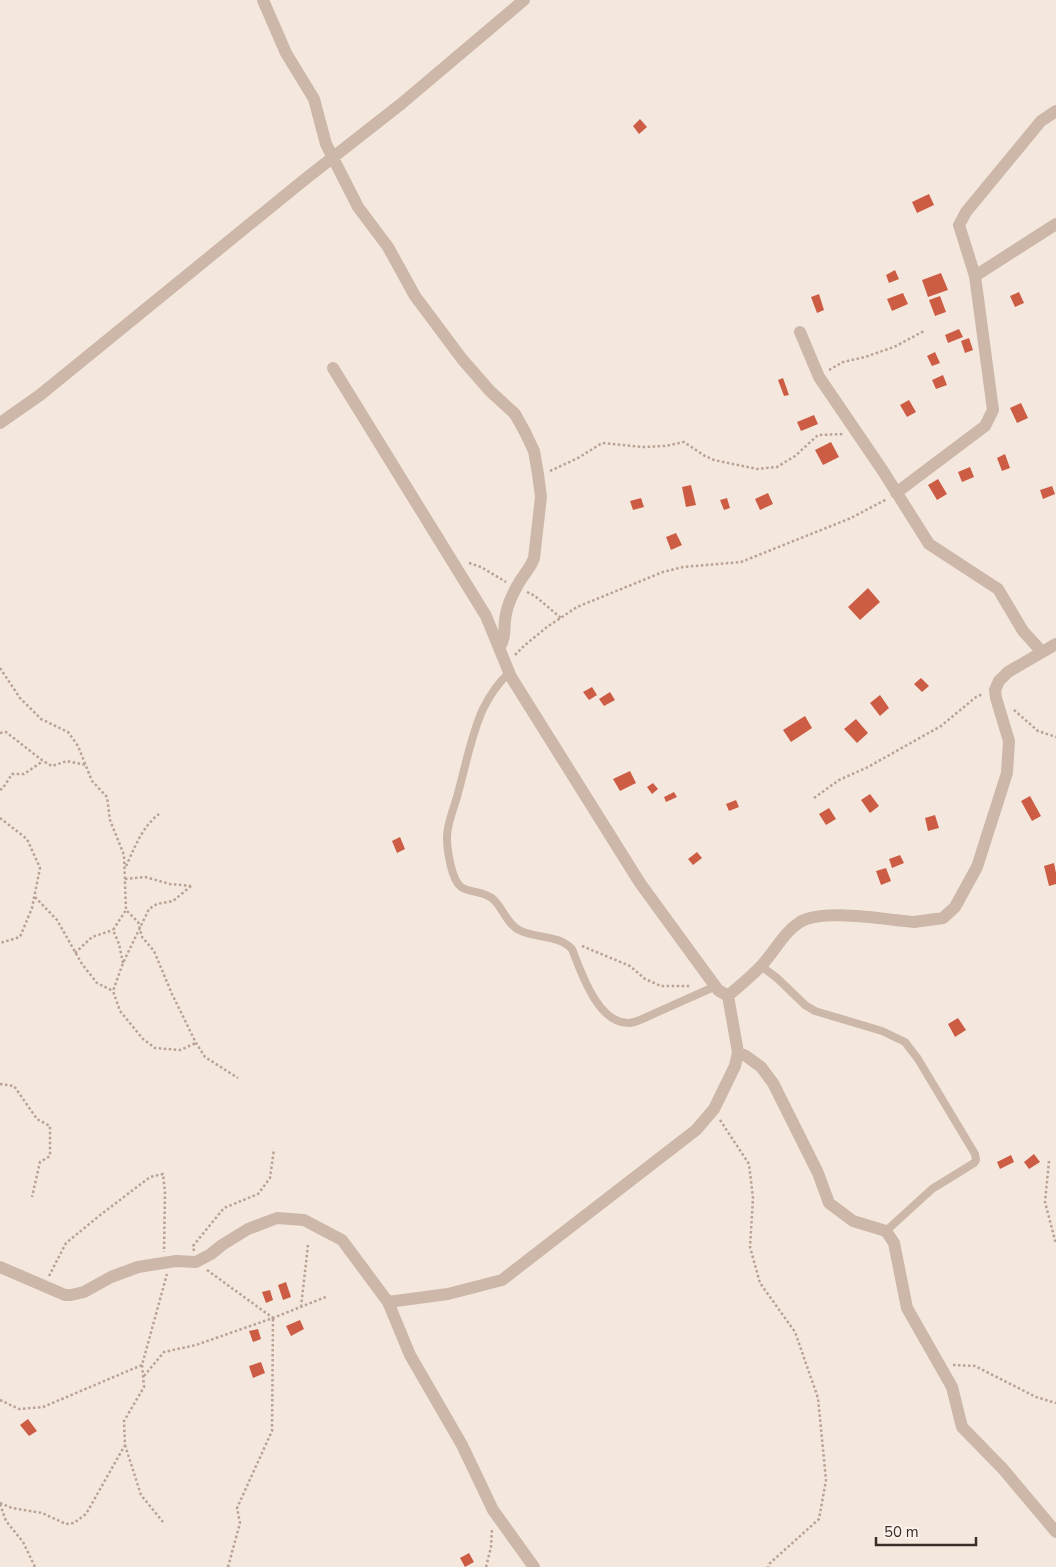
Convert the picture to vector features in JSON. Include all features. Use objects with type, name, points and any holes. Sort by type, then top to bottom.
[{"type":"street","points":[[263,0],[286,53],[314,100],[323,135],[332,158],[358,207],[388,247],[415,296],[462,359],[514,414],[534,450],[541,497],[534,558],[531,567],[520,581],[512,596],[506,614],[504,641],[499,648]]},
{"type":"street","points":[[0,423],[40,395],[401,104],[524,0]]},
{"type":"street","points":[[896,493],[985,426],[993,410],[975,276],[959,225],[966,212],[1041,121],[1056,111]]},
{"type":"street","points":[[975,276],[1056,224]]},
{"type":"street","points":[[800,332],[819,377],[929,544],[998,589],[1023,632],[1042,652]]},
{"type":"street","points":[[333,368],[486,616],[508,669],[640,883],[716,986],[722,993],[728,996]]},
{"type":"street","points":[[728,996],[761,966],[789,931],[802,921],[836,915],[927,922],[943,918],[955,907],[977,867],[1007,773],[1008,734],[995,690],[999,681],[1008,672],[1056,644]]},
{"type":"street","points":[[388,1302],[448,1294],[502,1280],[696,1130],[714,1109],[735,1066],[738,1052],[728,996]]},
{"type":"street","points":[[738,1052],[762,1067],[773,1083],[818,1173],[830,1203],[853,1221],[886,1231],[894,1242],[907,1308],[952,1387],[962,1427],[1003,1469],[1056,1532]]},
{"type":"street","points":[[0,1267],[71,1296],[84,1292],[111,1277],[138,1267],[176,1261],[196,1262],[248,1229],[277,1218],[304,1220],[342,1240],[388,1302],[410,1355],[462,1445],[496,1515],[534,1567]]},
{"type":"lane","points":[[508,669],[491,694],[476,727],[447,835],[450,860],[456,880],[462,888],[486,894],[493,899],[505,913],[511,924],[517,929],[560,940],[567,944],[572,949],[592,995],[610,1016],[619,1021],[629,1023],[640,1020],[716,986]]},
{"type":"lane","points":[[761,966],[777,978],[805,1005],[815,1011],[882,1031],[905,1042],[918,1059],[975,1154],[976,1160],[974,1163],[932,1189],[886,1231]]},
{"type":"path","points":[[819,377],[843,362],[894,347],[924,331]]},
{"type":"path","points":[[538,474],[556,469],[602,443],[643,447],[665,446],[684,442],[714,460],[757,469],[777,467],[795,456],[818,435],[857,434]]},
{"type":"path","points":[[508,669],[524,645],[547,627],[577,608],[663,572],[683,567],[741,562],[851,518],[896,493]]},
{"type":"path","points":[[0,668],[20,698],[41,719],[68,732],[78,746],[92,781],[107,797],[110,820],[124,855],[126,910],[113,930],[92,937],[75,953]]},
{"type":"path","points":[[814,798],[839,780],[868,767],[942,726],[976,697],[995,690]]},
{"type":"path","points":[[1013,709],[1038,731],[1056,737]]},
{"type":"path","points":[[0,733],[6,732],[52,766],[67,760],[86,765]]},
{"type":"path","points":[[0,790],[12,774],[24,774],[43,761]]},
{"type":"path","points":[[125,868],[143,830],[151,820],[160,814]]},
{"type":"path","points":[[0,818],[27,839],[40,868],[32,908],[20,937],[0,943]]},
{"type":"path","points":[[125,879],[145,877],[170,884],[191,886],[173,901],[157,904],[149,910],[123,963],[113,991],[120,1011],[143,1039],[155,1048],[180,1050],[196,1043]]},
{"type":"path","points":[[35,897],[57,920],[75,953],[97,983],[113,991]]},
{"type":"path","points":[[126,910],[138,922],[142,937],[154,950],[172,994],[205,1057],[238,1078]]},
{"type":"path","points":[[113,930],[119,944],[123,963]]},
{"type":"path","points":[[567,944],[577,944],[611,957],[630,966],[645,979],[661,986],[690,985],[703,992]]},
{"type":"path","points":[[0,1084],[14,1086],[37,1119],[50,1126],[50,1156],[40,1162],[32,1197]]},
{"type":"path","points":[[714,1109],[749,1164],[753,1198],[750,1247],[760,1283],[795,1332],[818,1398],[826,1480],[819,1518],[768,1567]]},
{"type":"path","points":[[272,1318],[196,1262],[193,1246],[224,1208],[258,1194],[270,1178],[274,1148]]},
{"type":"path","points":[[1049,1161],[1045,1202],[1056,1244]]},
{"type":"path","points":[[43,1286],[66,1243],[150,1177],[163,1174],[165,1192],[164,1263],[168,1276],[142,1365],[144,1387],[124,1421],[125,1445],[141,1495],[163,1522]]},
{"type":"path","points":[[301,1307],[308,1244]]},
{"type":"path","points":[[143,1377],[164,1352],[196,1344],[272,1318],[328,1296]]},
{"type":"path","points":[[228,1567],[240,1523],[237,1508],[272,1431],[272,1318]]},
{"type":"path","points":[[0,1400],[19,1409],[42,1407],[142,1365]]},
{"type":"path","points":[[941,1366],[975,1366],[1036,1397],[1056,1403]]},
{"type":"path","points":[[0,1504],[42,1514],[66,1524],[74,1523],[86,1514],[125,1445]]},
{"type":"path","points":[[0,1504],[6,1521],[23,1542],[35,1567]]},
{"type":"path","points":[[486,1567],[496,1515]]},
{"type":"building","points":[[640,119],[647,127],[639,134],[633,126]]},
{"type":"building","points":[[929,194],[934,205],[917,213],[912,202]]},
{"type":"building","points":[[895,270],[899,279],[889,283],[886,275]]},
{"type":"building","points":[[941,273],[948,290],[928,297],[922,280]]},
{"type":"building","points":[[1019,292],[1024,303],[1015,307],[1010,296]]},
{"type":"building","points":[[903,293],[908,304],[892,311],[887,299]]},
{"type":"building","points":[[819,294],[824,310],[817,313],[811,297]]},
{"type":"building","points":[[940,296],[946,312],[935,316],[929,300]]},
{"type":"building","points":[[959,329],[963,337],[948,343],[945,335]]},
{"type":"building","points":[[969,338],[973,350],[965,353],[961,341]]},
{"type":"building","points":[[935,352],[940,363],[932,366],[927,356]]},
{"type":"building","points":[[943,375],[947,385],[936,389],[932,380]]},
{"type":"building","points":[[783,378],[789,395],[784,396],[778,380]]},
{"type":"building","points":[[909,400],[916,412],[907,417],[900,405]]},
{"type":"building","points":[[1021,403],[1028,418],[1017,423],[1010,408]]},
{"type":"building","points":[[814,415],[818,424],[801,431],[797,422]]},
{"type":"building","points":[[831,442],[839,457],[823,465],[815,450]]},
{"type":"building","points":[[1005,454],[1010,468],[1002,471],[997,458]]},
{"type":"building","points":[[970,467],[974,477],[962,482],[958,472]]},
{"type":"building","points":[[938,479],[947,494],[937,500],[928,485]]},
{"type":"building","points":[[691,485],[696,505],[686,507],[682,487]]},
{"type":"building","points":[[1052,486],[1055,494],[1043,499],[1040,490]]},
{"type":"building","points":[[768,493],[773,504],[760,510],[755,499]]},
{"type":"building","points":[[641,498],[644,507],[633,510],[630,501]]},
{"type":"building","points":[[727,498],[730,508],[724,510],[720,500]]},
{"type":"building","points":[[676,533],[682,545],[671,550],[666,537]]},
{"type":"building","points":[[868,588],[880,602],[860,620],[848,607]]},
{"type":"building","points":[[921,678],[929,686],[922,692],[914,684]]},
{"type":"building","points":[[592,687],[597,695],[589,700],[583,692]]},
{"type":"building","points":[[610,692],[615,700],[604,706],[599,699]]},
{"type":"building","points":[[880,695],[889,708],[880,716],[870,703]]},
{"type":"building","points":[[805,716],[812,728],[791,742],[783,730]]},
{"type":"building","points":[[856,719],[868,733],[857,743],[844,729]]},
{"type":"building","points":[[630,771],[636,783],[620,791],[613,779]]},
{"type":"building","points":[[653,783],[658,789],[652,794],[647,787]]},
{"type":"building","points":[[674,792],[677,797],[666,802],[664,797]]},
{"type":"building","points":[[870,794],[879,806],[870,813],[861,800]]},
{"type":"building","points":[[1030,796],[1041,816],[1032,821],[1021,801]]},
{"type":"building","points":[[736,800],[739,807],[729,811],[726,804]]},
{"type":"building","points":[[829,808],[836,819],[826,825],[819,814]]},
{"type":"building","points":[[935,815],[939,828],[928,831],[925,818]]},
{"type":"building","points":[[400,837],[405,849],[397,853],[392,841]]},
{"type":"building","points":[[697,852],[702,858],[693,865],[688,859]]},
{"type":"building","points":[[900,855],[904,863],[892,868],[889,859]]},
{"type":"building","points":[[1054,863],[1056,884],[1049,886],[1044,866]]},
{"type":"building","points":[[886,868],[891,881],[881,885],[876,871]]},
{"type":"building","points":[[958,1018],[966,1030],[955,1037],[948,1024]]},
{"type":"building","points":[[1034,1154],[1040,1162],[1029,1169],[1024,1162]]},
{"type":"building","points":[[1011,1155],[1014,1162],[1000,1169],[997,1162]]},
{"type":"building","points":[[286,1282],[291,1297],[283,1300],[278,1285]]},
{"type":"building","points":[[270,1290],[273,1300],[266,1303],[262,1292]]},
{"type":"building","points":[[300,1320],[304,1329],[291,1336],[286,1326]]},
{"type":"building","points":[[258,1329],[261,1339],[253,1342],[249,1331]]},
{"type":"building","points":[[261,1362],[265,1373],[253,1378],[249,1366]]},
{"type":"building","points":[[28,1419],[37,1431],[29,1436],[20,1425]]},
{"type":"building","points":[[469,1553],[474,1562],[465,1567],[460,1558]]}]
